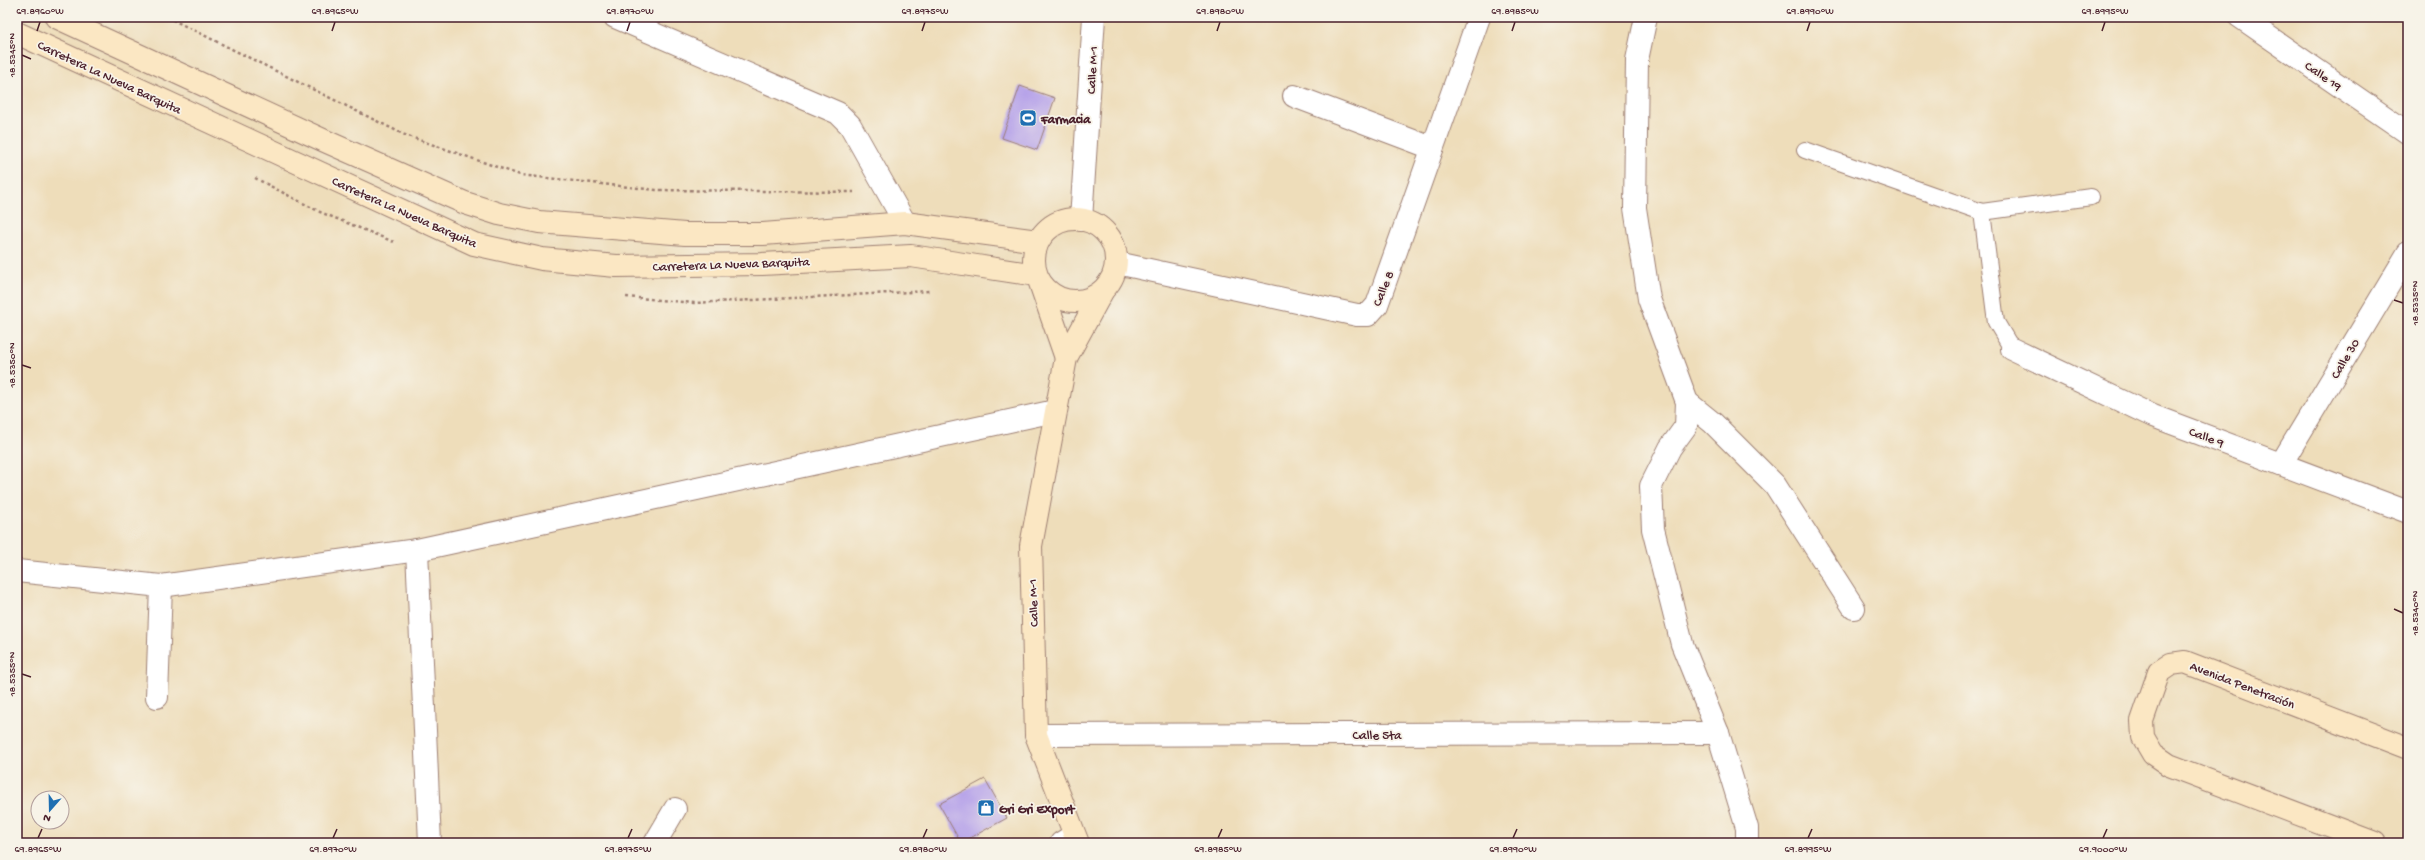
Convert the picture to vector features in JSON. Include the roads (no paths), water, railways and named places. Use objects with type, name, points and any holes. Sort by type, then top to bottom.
[{"type":"street","points":[[56,17],[325,141],[465,203],[499,214],[539,222],[685,234],[763,234],[905,223],[1038,242]]},
{"type":"street","points":[[615,17],[838,113],[850,125],[905,223]]},
{"type":"street","name":"Calle M-1","points":[[1080,220],[1094,17]]},
{"type":"street","name":"Calle 8","points":[[1117,263],[1357,315],[1368,315],[1377,306],[1479,17]]},
{"type":"street","points":[[1646,17],[1637,60],[1635,208],[1649,299],[1687,402],[1686,426],[1670,448],[1651,486],[1653,529],[1682,644],[1718,733],[1747,828],[1747,843]]},
{"type":"street","name":"Calle 19","points":[[2240,17],[2408,133]]},
{"type":"street","name":"Carretera La Nueva Barquita","points":[[17,34],[474,244],[542,259],[616,266],[762,264],[911,256],[1038,278]]},
{"type":"street","points":[[1294,96],[1432,148]]},
{"type":"street","points":[[1038,278],[1047,290],[1068,301],[1091,298],[1102,292],[1110,284],[1117,263],[1116,253],[1107,234],[1090,222],[1080,220],[1071,219],[1054,225],[1045,232],[1038,242],[1034,252],[1038,278],[1066,358]]},
{"type":"street","name":"Calle 30","points":[[2281,464],[2408,253]]},
{"type":"street","name":"Calle M-1","points":[[1071,840],[1036,735],[1031,546],[1066,358],[1102,292]]},
{"type":"street","name":"Calle 9","points":[[2012,349],[2153,416],[2408,512]]},
{"type":"street","points":[[1687,402],[1713,423],[1775,485],[1854,608]]},
{"type":"street","points":[[17,571],[161,586],[417,550],[1055,411]]},
{"type":"street","points":[[417,550],[430,843]]},
{"type":"street","points":[[157,697],[161,586]]},
{"type":"street","name":"Avenida Penetración","points":[[2375,843],[2169,765],[2153,754],[2143,737],[2142,721],[2159,672],[2171,664],[2185,662],[2408,748]]},
{"type":"street","name":"Calle 5ta","points":[[1036,735],[1718,733]]},
{"type":"street","points":[[655,843],[676,809]]},
{"type":"lane","points":[[1805,150],[1982,212],[2091,197]]},
{"type":"lane","points":[[1982,212],[1996,322],[2012,349]]},
{"type":"place","name":"Farmacia","points":[[1028,118]]},
{"type":"place","name":"Gri Gri Export","points":[[986,808]]}]
